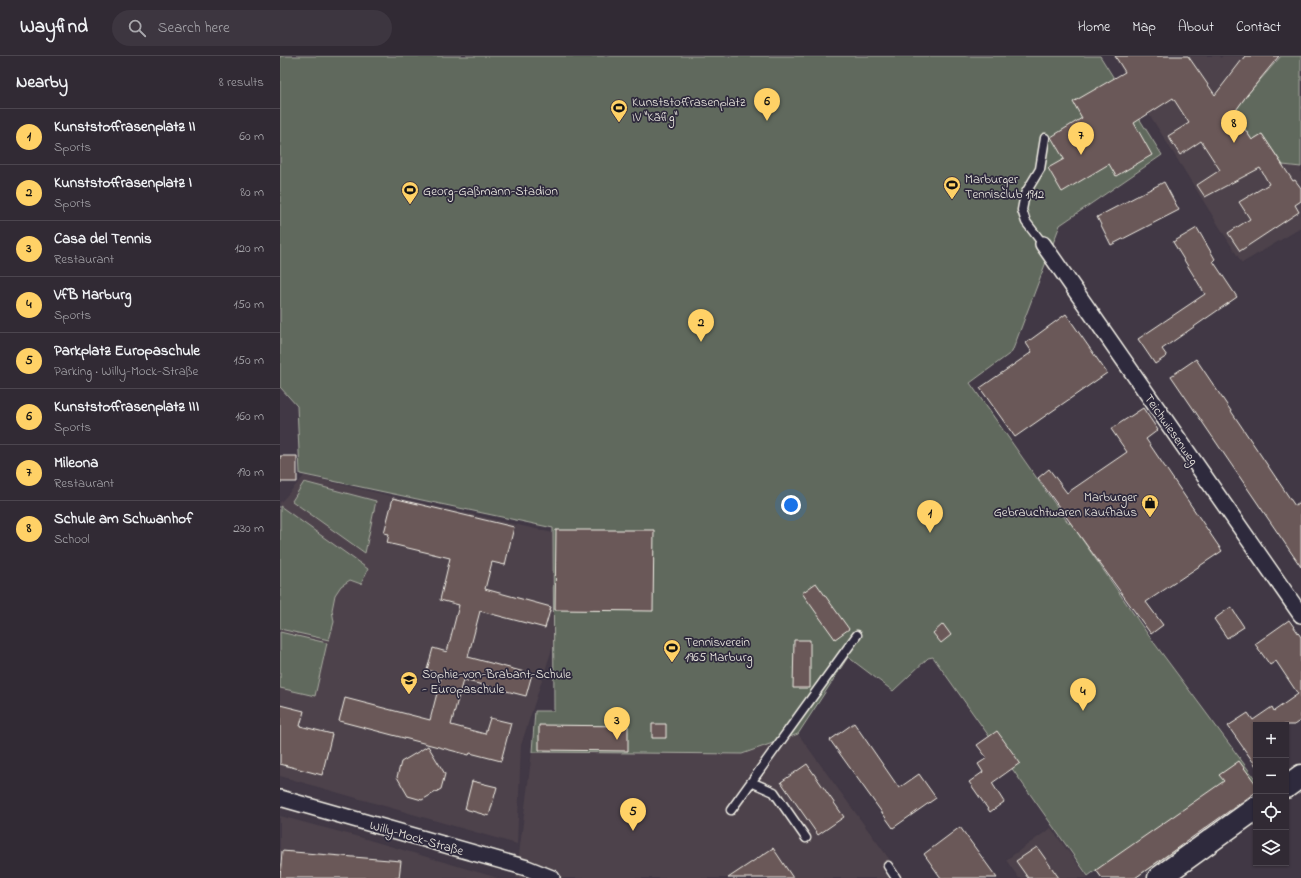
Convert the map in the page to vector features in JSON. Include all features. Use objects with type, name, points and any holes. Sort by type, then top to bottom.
[{"type":"main road","points":[[1289,785],[1301,776]]},
{"type":"main road","points":[[1159,878],[1253,810]]},
{"type":"street","name":"Teichwiesenweg","points":[[1043,244],[1301,615]]},
{"type":"street","name":"Willy-Mock-Straße","points":[[280,798],[512,864],[552,878]]},
{"type":"lane","points":[[1043,244],[1026,222],[1022,210],[1025,194],[1040,169],[1045,138]]},
{"type":"lane","points":[[731,810],[857,635]]},
{"type":"lane","points":[[751,782],[774,792],[806,838]]},
{"type":"lane","points":[[888,866],[896,878]]},
{"type":"shaded area","points":[[1113,56],[1219,56],[1221,58],[1222,56],[1301,56],[1301,228],[1242,263]]},
{"type":"shaded area","name":"Sophie-von-Brabant-Schule - Europaschule","points":[[304,476],[553,533],[553,646],[521,745],[517,844],[280,776],[280,503]]},
{"type":"shaded area","points":[[798,734],[903,878],[516,878],[532,752],[742,754]]},
{"type":"shaded area","points":[[280,816],[359,837],[498,878],[280,878]]},
{"type":"shaded area","points":[[1051,828],[1088,878],[1019,878],[1006,860]]},
{"type":"green space","name":"Georg-Gaßmann-Stadion","points":[[280,56],[1100,56],[1162,155],[1060,225],[1012,352],[970,383],[1069,524],[1070,522],[1149,636],[1253,776],[1253,793],[1164,824],[1180,847],[1135,878],[1102,878],[1096,870],[1088,876],[933,657],[928,658],[893,691],[848,657],[798,734],[742,754],[532,752],[535,711],[554,711],[553,528],[300,474],[297,406],[280,387]]},
{"type":"green space","points":[[1281,56],[1301,56],[1301,167],[1283,165],[1262,134],[1252,140],[1234,113],[1247,95]]},
{"type":"green space","points":[[304,482],[376,501],[365,553],[292,501]]},
{"type":"green space","points":[[280,506],[368,569],[361,584],[350,580],[341,586],[335,595],[332,610],[334,622],[329,640],[280,629]]},
{"type":"green space","points":[[280,632],[327,643],[315,696],[280,688]]},
{"type":"building","points":[[1115,56],[1188,56],[1215,95],[1245,56],[1279,56],[1234,113],[1252,140],[1262,134],[1293,181],[1295,180],[1301,188],[1301,201],[1295,205],[1299,212],[1240,251],[1228,233],[1250,219],[1239,202],[1269,184],[1260,168],[1205,197],[1197,185],[1220,170],[1201,141],[1180,155],[1168,136],[1189,123],[1173,98],[1134,123],[1152,155],[1116,176],[1109,164],[1062,192],[1048,168],[1064,159],[1051,137],[1082,118],[1073,102],[1125,72]]},
{"type":"building","points":[[1164,182],[1179,210],[1111,245],[1097,217]]},
{"type":"building","points":[[1197,228],[1215,259],[1213,261],[1237,297],[1162,349],[1167,356],[1155,364],[1138,339],[1205,294],[1173,242]]},
{"type":"building","points":[[1066,314],[1107,373],[1015,437],[980,388],[1032,352],[1026,343]]},
{"type":"building","points":[[1196,359],[1295,506],[1301,502],[1301,567],[1171,376]]},
{"type":"building","name":"Marburger Gebrauchtwaren Kaufhaus","points":[[1143,408],[1158,430],[1146,439],[1222,551],[1146,602],[1163,625],[1151,634],[1038,478],[1049,469],[1067,493],[1127,452],[1111,429]]},
{"type":"building","points":[[280,456],[297,456],[297,482],[280,482]]},
{"type":"building","points":[[393,498],[514,527],[505,565],[492,562],[485,589],[551,607],[545,628],[480,611],[468,657],[532,674],[526,696],[463,680],[451,725],[485,734],[490,718],[511,723],[501,761],[470,753],[469,755],[339,721],[345,698],[430,720],[442,674],[427,670],[433,648],[447,652],[459,605],[440,600],[450,558],[387,543],[389,534],[384,533]]},
{"type":"building","points":[[556,530],[654,530],[653,611],[555,610]]},
{"type":"building","points":[[816,583],[849,629],[835,639],[802,593]]},
{"type":"building","points":[[1231,607],[1244,627],[1227,638],[1214,619]]},
{"type":"building","points":[[1289,620],[1301,637],[1301,720],[1294,725],[1289,725],[1289,722],[1253,722],[1253,762],[1228,726],[1248,713],[1253,720],[1272,707],[1274,711],[1298,694],[1276,661],[1270,665],[1255,644]]},
{"type":"building","points":[[943,624],[951,635],[941,643],[933,633]]},
{"type":"building","points":[[794,640],[810,640],[810,688],[793,688]]},
{"type":"building","points":[[280,705],[304,711],[300,726],[332,734],[322,775],[280,764]]},
{"type":"building","points":[[854,723],[899,788],[919,774],[936,798],[893,828],[830,740]]},
{"type":"building","points":[[652,724],[666,724],[666,738],[652,738]]},
{"type":"building","points":[[539,725],[628,726],[628,751],[539,750]]},
{"type":"building","points":[[997,731],[1020,763],[992,783],[1004,802],[990,812],[969,782],[983,772],[978,764],[987,758],[977,745]]},
{"type":"building","points":[[428,746],[445,774],[441,789],[422,800],[408,796],[397,777],[401,762]]},
{"type":"building","points":[[1239,761],[1253,780],[1253,794],[1135,878],[1102,878],[1096,870],[1224,781],[1219,775]]},
{"type":"building","points":[[807,764],[844,817],[818,835],[781,782]]},
{"type":"building","points":[[472,781],[497,787],[489,816],[465,809]]},
{"type":"building","points":[[960,827],[997,878],[941,878],[924,854]]},
{"type":"building","points":[[1037,847],[1059,878],[1028,878],[1016,861]]},
{"type":"building","points":[[773,848],[793,878],[728,878]]},
{"type":"building","points":[[282,851],[401,861],[399,878],[280,878]]},
{"type":"place","name":"Kunststoffrasenplatz III","points":[[767,121]]},
{"type":"place","name":"Kunststoffrasenplatz IV \"Käfig\"","points":[[619,123]]},
{"type":"place","name":"Schule am Schwanhof","points":[[1234,143]]},
{"type":"place","name":"Mileona","points":[[1081,155]]},
{"type":"place","name":"Marburger Tennisclub 1912","points":[[952,200]]},
{"type":"place","name":"Georg-Gaßmann-Stadion","points":[[410,205]]},
{"type":"place","name":"Kunststoffrasenplatz I","points":[[701,342]]},
{"type":"place","name":"Marburger Gebrauchtwaren Kaufhaus","points":[[1150,518]]},
{"type":"place","name":"Kunststoffrasenplatz II","points":[[930,533]]},
{"type":"place","name":"Tennisverein 1965 Marburg","points":[[672,663]]},
{"type":"place","name":"Sophie-von-Brabant-Schule - Europaschule","points":[[409,695]]},
{"type":"place","name":"VfB Marburg","points":[[1083,711]]},
{"type":"place","name":"Casa del Tennis","points":[[617,740]]},
{"type":"place","name":"Parkplatz Europaschule","points":[[633,831]]}]
